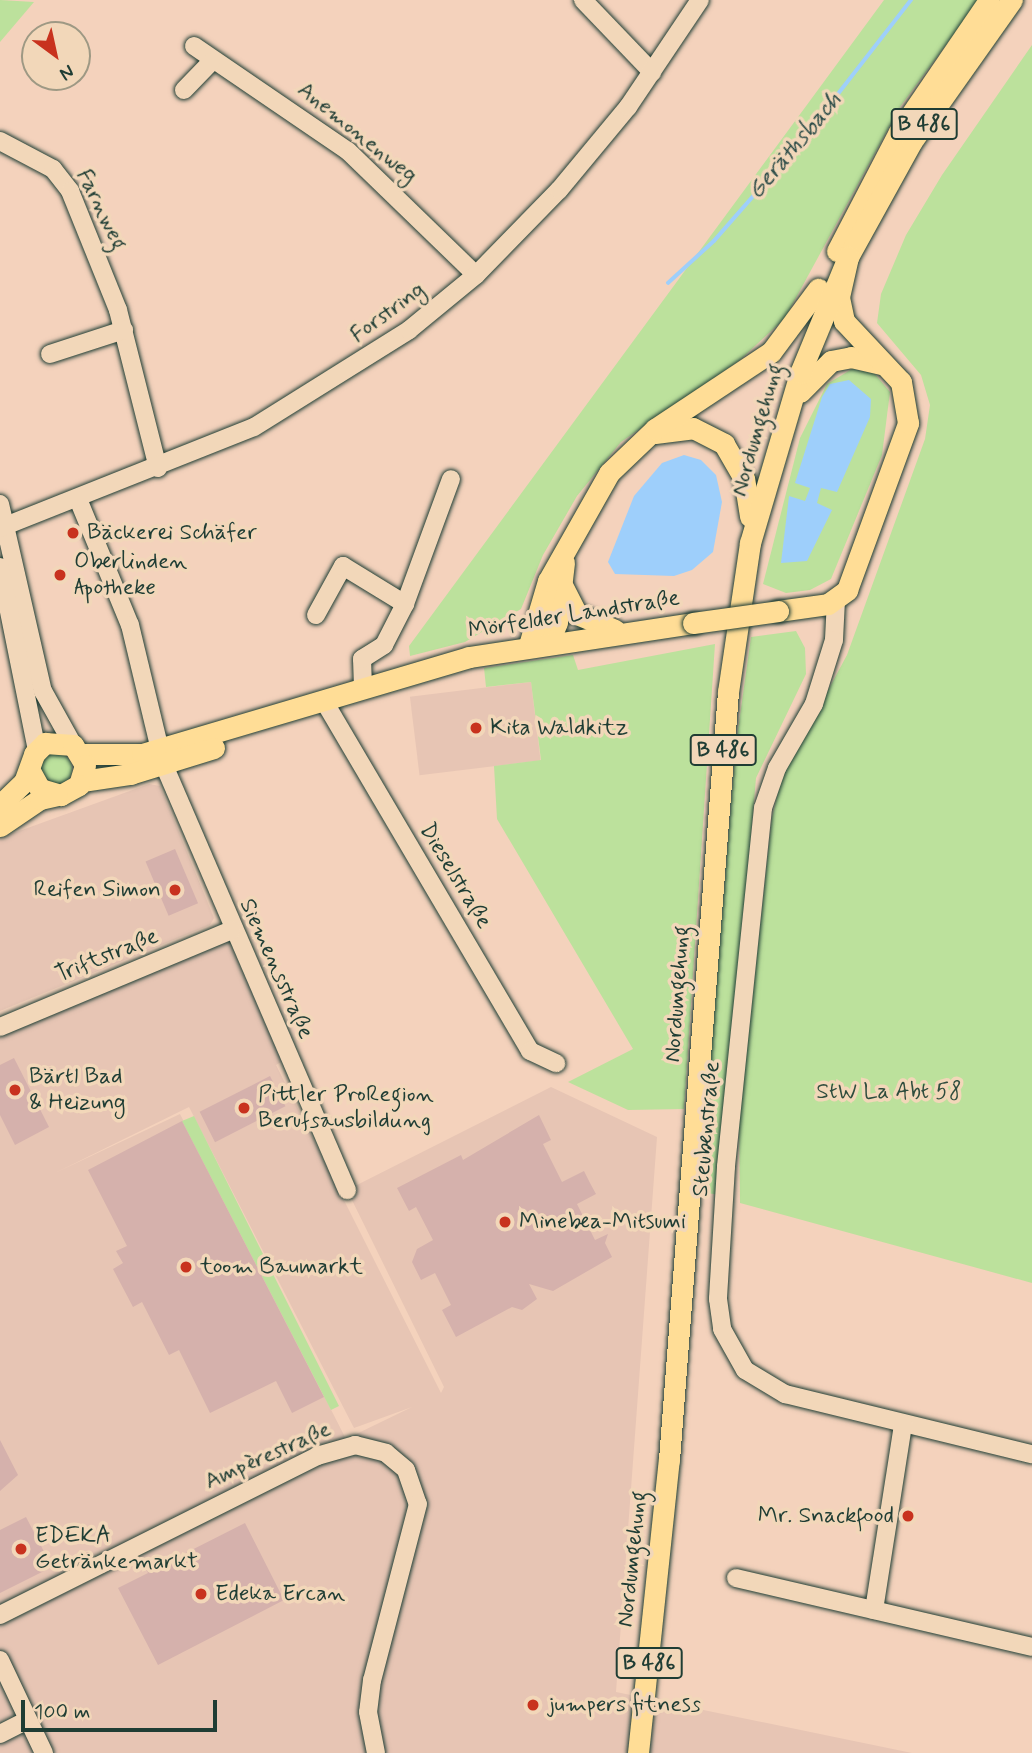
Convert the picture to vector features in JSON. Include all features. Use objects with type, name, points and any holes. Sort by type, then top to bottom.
[{"type":"main road","name":"B 486","points":[[750,543],[750,517],[777,410],[818,289],[899,132],[989,0]]},
{"type":"main road","name":"B 486","points":[[848,257],[912,141],[1012,0]]},
{"type":"main road","points":[[836,600],[852,582],[908,423],[908,401],[895,373],[844,321],[839,296],[848,257]]},
{"type":"main road","name":"Nordumgehung","points":[[638,1753],[669,1460],[728,692],[750,543],[789,411],[848,257]]},
{"type":"main road","points":[[529,646],[541,599],[575,528],[609,473],[641,440],[771,352],[818,289]]},
{"type":"main road","points":[[789,411],[805,383],[831,361],[861,358],[895,373]]},
{"type":"main road","points":[[641,440],[665,430],[693,428],[724,444],[744,478],[750,517]]},
{"type":"main road","points":[[529,646],[553,632],[561,581],[575,528]]},
{"type":"main road","points":[[561,581],[577,614],[619,631]]},
{"type":"main road","name":"Mörfelder Landstraße","points":[[0,826],[40,799],[57,796],[82,781],[162,757],[363,687],[529,646],[619,631],[778,611],[836,600]]},
{"type":"main road","name":"Mörfelder Landstraße","points":[[37,750],[55,740],[77,749],[116,757],[162,757],[184,743],[324,701]]},
{"type":"main road","points":[[77,749],[82,781]]},
{"type":"main road","points":[[0,805],[30,771],[37,750]]},
{"type":"main road","points":[[30,771],[40,789],[57,796]]},
{"type":"street","points":[[583,0],[652,72]]},
{"type":"street","name":"Forstring","points":[[3,527],[158,468],[254,427],[311,395],[409,330],[476,275],[584,162],[652,72],[700,0]]},
{"type":"street","name":"Anemonenweg","points":[[194,46],[211,62],[269,94],[348,151],[476,275]]},
{"type":"street","points":[[184,90],[211,62]]},
{"type":"street","name":"Farnweg","points":[[0,141],[61,177],[90,235],[124,330],[158,468]]},
{"type":"street","points":[[50,354],[124,330]]},
{"type":"street","points":[[363,687],[362,659],[384,645],[405,604],[451,479]]},
{"type":"street","name":"Siemensstraße","points":[[78,499],[130,625],[162,757],[232,930],[347,1190]]},
{"type":"street","points":[[0,505],[37,750]]},
{"type":"street","points":[[316,615],[343,566],[405,604]]},
{"type":"street","points":[[0,567],[43,691],[77,749]]},
{"type":"street","name":"Steubenstraße","points":[[836,600],[834,640],[814,704],[777,768],[763,808],[730,1124],[719,1315],[732,1354],[761,1383],[795,1398],[1032,1454]]},
{"type":"street","name":"Dieselstraße","points":[[324,701],[530,1051],[555,1063]]},
{"type":"street","name":"Triftstraße","points":[[0,1027],[232,930]]},
{"type":"street","points":[[873,1610],[903,1424]]},
{"type":"street","name":"Ampèrestraße","points":[[0,1615],[317,1456],[355,1445],[386,1453],[406,1470],[418,1504],[372,1680],[368,1712],[376,1753]]},
{"type":"street","points":[[736,1578],[1032,1647]]},
{"type":"street","points":[[0,1660],[44,1753]]},
{"type":"street","points":[[0,1734],[28,1720]]},
{"type":"shaded area","name":"Kita Waldkitz","points":[[531,682],[541,760],[420,775],[410,697]]},
{"type":"shaded area","points":[[149,784],[160,786],[214,918],[210,925],[0,1011],[0,838]]},
{"type":"shaded area","points":[[232,929],[288,1058],[276,1065],[441,1393],[444,1387],[347,1190],[551,1087],[657,1137],[616,1692],[912,1753],[0,1753],[0,1027]],"holes":[[[189,1107],[354,1428],[412,1407],[346,1439],[180,1114],[55,1173]]]},
{"type":"green space","points":[[0,0],[34,2],[0,42]]},
{"type":"green space","points":[[884,0],[979,0],[900,107],[785,318],[740,360],[621,442],[577,496],[543,555],[521,609],[465,642],[410,656],[409,646]]},
{"type":"green space","name":"StW La Abt 58","points":[[1032,45],[1032,1283],[740,1203],[739,1121],[772,818],[782,776],[847,655],[925,439],[930,405],[921,375],[877,323],[881,294],[906,235],[942,175]]},
{"type":"green space","points":[[852,369],[874,373],[890,392],[882,455],[831,579],[810,590],[786,593],[763,584],[800,438],[827,384]]},
{"type":"green space","points":[[796,631],[805,648],[806,674],[756,778],[720,1195],[700,1192],[736,744],[751,637]]},
{"type":"green space","points":[[715,644],[684,1109],[628,1110],[568,1082],[633,1049],[497,819],[494,766],[541,760],[531,682],[486,687],[484,668],[573,655],[578,670]]},
{"type":"green space","points":[[56,753],[67,758],[72,769],[67,780],[56,785],[45,780],[40,769],[45,758]]},
{"type":"green space","points":[[194,1116],[339,1406],[331,1410],[182,1121]]},
{"type":"water","points":[[849,380],[871,399],[870,417],[837,492],[821,488],[817,503],[832,510],[807,561],[781,563],[789,496],[805,501],[810,488],[795,483],[822,397],[830,384]]},
{"type":"water","points":[[684,455],[701,460],[716,475],[722,502],[713,552],[692,570],[674,576],[615,574],[608,562],[634,496],[662,463]]},
{"type":"building","name":"Reifen Simon","points":[[175,849],[198,903],[169,916],[146,862]]},
{"type":"building","name":"Bärtl Bad & Heizung","points":[[14,1058],[49,1127],[15,1145],[0,1115],[0,1065]]},
{"type":"building","name":"Pittler ProRegion Berufsausbildung","points":[[270,1076],[285,1106],[215,1142],[200,1112]]},
{"type":"building","name":"Minebea-Mitsumi","points":[[539,1115],[551,1140],[543,1144],[562,1182],[584,1171],[596,1194],[577,1204],[595,1240],[608,1234],[605,1243],[612,1257],[553,1291],[529,1284],[537,1299],[522,1310],[512,1307],[456,1337],[442,1310],[451,1305],[435,1273],[421,1280],[412,1262],[417,1249],[433,1240],[416,1207],[409,1211],[397,1188],[461,1155],[463,1160]]},
{"type":"building","name":"toom Baumarkt","points":[[182,1121],[324,1397],[292,1413],[276,1381],[210,1413],[179,1350],[169,1355],[142,1302],[133,1307],[113,1269],[123,1263],[116,1251],[127,1246],[88,1170]]},
{"type":"building","points":[[0,1440],[18,1475],[0,1491]]},
{"type":"building","name":"EDEKA Getränkemarkt","points":[[26,1517],[52,1567],[0,1593],[0,1530]]},
{"type":"building","name":"Edeka Ercan","points":[[245,1523],[284,1600],[158,1665],[118,1588],[148,1573],[142,1563],[157,1555],[162,1565]]},
{"type":"waterway","name":"Geräthsbach","points":[[668,283],[714,241],[799,144],[911,0]]},
{"type":"place","name":"Bäckerei Schäfer","points":[[73,533]]},
{"type":"place","name":"Oberlinden Apotheke","points":[[60,575]]},
{"type":"place","name":"Kita Waldkitz","points":[[476,728]]},
{"type":"place","name":"Reifen Simon","points":[[175,890]]},
{"type":"place","name":"Bärtl Bad & Heizung","points":[[15,1090]]},
{"type":"place","name":"Pittler ProRegion Berufsausbildung","points":[[244,1108]]},
{"type":"place","name":"Minebea-Mitsumi","points":[[505,1222]]},
{"type":"place","name":"toom Baumarkt","points":[[186,1267]]},
{"type":"place","name":"Mr. Snackfood","points":[[908,1516]]},
{"type":"place","name":"EDEKA Getränkemarkt","points":[[21,1549]]},
{"type":"place","name":"Edeka Ercan","points":[[201,1594]]},
{"type":"place","name":"jumpers fitness","points":[[533,1705]]}]
